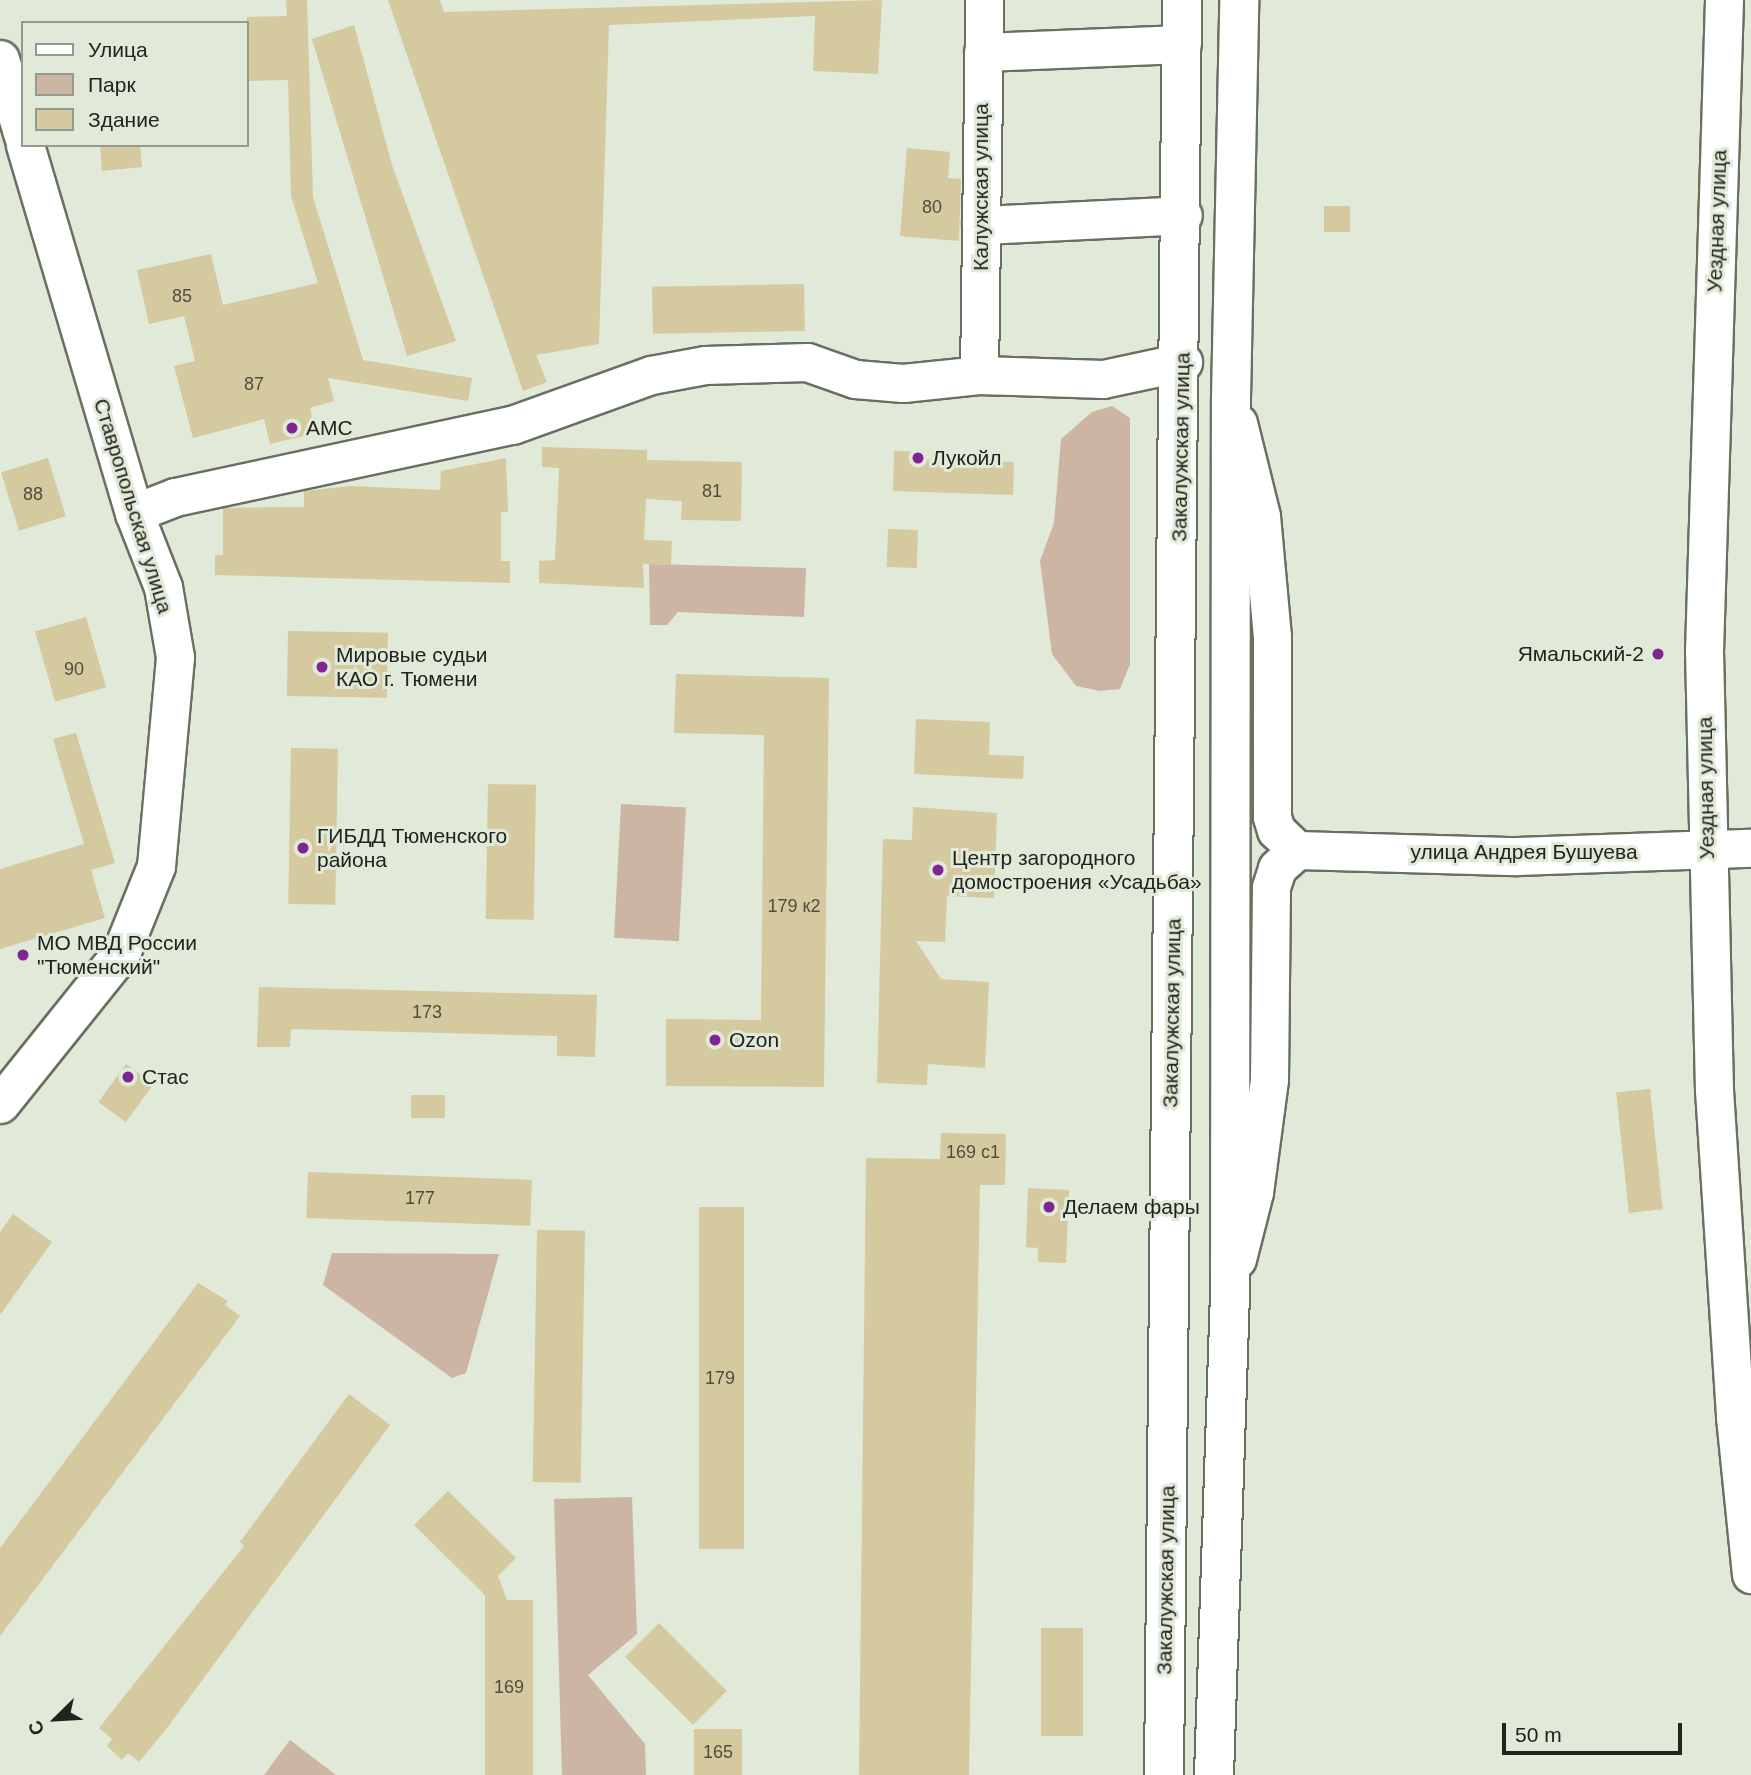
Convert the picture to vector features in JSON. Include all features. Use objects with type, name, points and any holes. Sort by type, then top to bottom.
[{"type":"highway","name":"Закалужская улица","points":[[1164,1775],[1183,362],[1182,0]]},
{"type":"highway","points":[[1214,1775],[1230,1283],[1231,398],[1239,0]]},
{"type":"street","name":"Калужская улица","points":[[979,375],[984,0]]},
{"type":"street","name":"Уездная улица","points":[[1724,0],[1704,650],[1707,850],[1717,1131],[1735,1417],[1751,1574]]},
{"type":"street","points":[[983,51],[1182,44]]},
{"type":"street","points":[[0,59],[21,129]]},
{"type":"street","name":"Ставропольская улица","points":[[4,1098],[121,953],[156,866],[174,705],[175,657],[163,587],[134,513],[27,147]]},
{"type":"street","points":[[982,225],[1183,215]]},
{"type":"street","points":[[134,513],[175,497],[512,425],[651,375],[705,365],[807,362],[855,379],[902,383],[979,375],[1103,379],[1183,362]]},
{"type":"street","points":[[1230,1283],[1254,1192],[1269,1079],[1271,887],[1277,868],[1297,850],[1276,830],[1272,817],[1272,636],[1261,516],[1231,398]]},
{"type":"street","name":"улица Андрея Бушуева","points":[[1297,850],[1517,856],[1751,848]]},
{"type":"green space","points":[[1112,406],[1130,418],[1130,664],[1120,689],[1100,691],[1076,686],[1052,654],[1040,561],[1054,523],[1061,439],[1092,412]]},
{"type":"green space","points":[[649,564],[806,568],[804,617],[678,612],[667,625],[650,625]]},
{"type":"green space","points":[[621,804],[686,807],[679,941],[614,938]]},
{"type":"green space","points":[[332,1253],[499,1254],[466,1373],[452,1378],[323,1285]]},
{"type":"green space","points":[[632,1497],[637,1634],[588,1675],[645,1744],[646,1775],[562,1775],[554,1499]]},
{"type":"green space","points":[[290,1740],[336,1775],[264,1775]]},
{"type":"building","points":[[286,0],[307,0],[313,197],[363,360],[472,378],[468,401],[328,378],[334,401],[310,408],[316,433],[270,444],[264,419],[193,438],[174,366],[195,361],[184,316],[149,324],[137,270],[211,254],[223,305],[318,283],[291,196],[288,80],[248,81],[247,17],[287,16]]},
{"type":"building","points":[[388,0],[440,0],[444,12],[882,0],[878,74],[813,71],[815,16],[609,25],[599,344],[536,355],[547,382],[523,391]]},
{"type":"building","points":[[354,25],[392,165],[456,341],[407,356],[312,39]]},
{"type":"building","points":[[100,147],[140,147],[142,167],[102,171]]},
{"type":"building","points":[[907,148],[950,152],[948,178],[961,179],[959,241],[900,236]]},
{"type":"building","points":[[1324,206],[1350,206],[1350,232],[1324,232]]},
{"type":"building","points":[[804,284],[805,331],[653,334],[652,287]]},
{"type":"building","points":[[542,447],[647,450],[647,460],[742,462],[741,521],[681,520],[682,501],[646,499],[644,540],[672,541],[671,565],[643,564],[644,588],[539,583],[539,561],[555,560],[559,468],[542,467]]},
{"type":"building","points":[[894,451],[924,452],[924,459],[1014,462],[1013,495],[893,491]]},
{"type":"building","points":[[48,458],[66,516],[19,531],[1,472]]},
{"type":"building","points":[[506,458],[508,512],[501,512],[501,561],[510,561],[510,583],[215,575],[215,555],[223,555],[223,508],[304,507],[304,491],[351,486],[440,490],[441,471]]},
{"type":"building","points":[[888,529],[918,530],[917,568],[887,567]]},
{"type":"building","points":[[86,617],[106,687],[55,702],[35,632]]},
{"type":"building","points":[[288,631],[388,633],[387,698],[287,696]]},
{"type":"building","points":[[676,674],[829,678],[824,1087],[666,1086],[666,1019],[761,1020],[764,735],[674,733]]},
{"type":"building","points":[[916,719],[990,722],[989,755],[1024,756],[1023,779],[914,774]]},
{"type":"building","points":[[76,733],[115,863],[91,870],[105,918],[0,949],[0,869],[84,844],[53,739]]},
{"type":"building","points":[[291,748],[338,749],[335,905],[288,904]]},
{"type":"building","points":[[488,784],[536,785],[534,920],[486,919]]},
{"type":"building","points":[[913,807],[997,813],[994,898],[947,896],[945,942],[916,941],[941,979],[989,982],[985,1068],[928,1064],[927,1085],[877,1083],[883,839],[912,840]]},
{"type":"building","points":[[259,987],[597,995],[595,1057],[557,1056],[557,1036],[291,1029],[290,1047],[257,1047]]},
{"type":"building","points":[[126,1064],[154,1084],[126,1122],[98,1102]]},
{"type":"building","points":[[1650,1089],[1663,1209],[1629,1213],[1616,1093]]},
{"type":"building","points":[[411,1095],[445,1095],[445,1118],[411,1118]]},
{"type":"building","points":[[941,1133],[1006,1134],[1005,1185],[980,1185],[969,1775],[859,1775],[866,1158],[940,1159]]},
{"type":"building","points":[[308,1172],[532,1180],[530,1226],[306,1218]]},
{"type":"building","points":[[1028,1188],[1069,1190],[1066,1263],[1038,1262],[1038,1248],[1026,1247]]},
{"type":"building","points":[[699,1207],[744,1207],[744,1549],[699,1549]]},
{"type":"building","points":[[13,1214],[52,1242],[0,1315],[0,1232]]},
{"type":"building","points":[[537,1230],[585,1231],[581,1483],[533,1482]]},
{"type":"building","points":[[198,1283],[228,1301],[225,1305],[240,1316],[0,1636],[0,1548]]},
{"type":"building","points":[[349,1394],[390,1425],[167,1728],[139,1762],[128,1753],[122,1760],[107,1746],[112,1739],[99,1728],[244,1546],[240,1542]]},
{"type":"building","points":[[448,1491],[516,1558],[498,1576],[507,1600],[533,1600],[533,1775],[485,1775],[485,1595],[414,1525]]},
{"type":"building","points":[[659,1623],[727,1691],[693,1725],[625,1657]]},
{"type":"building","points":[[1041,1628],[1083,1628],[1083,1736],[1041,1736]]},
{"type":"building","points":[[694,1729],[742,1729],[742,1775],[694,1775]]},
{"type":"place","name":"АМС","points":[[292,428]]},
{"type":"place","name":"Лукойл","points":[[918,458]]},
{"type":"place","name":"Ямальский-2","points":[[1658,654]]},
{"type":"place","name":"Мировые судьи КАО г. Тюмени","points":[[322,667]]},
{"type":"place","name":"ГИБДД Тюменского района","points":[[303,848]]},
{"type":"place","name":"Центр загородного домостроения «Усадьба»","points":[[938,870]]},
{"type":"place","name":"МО МВД России \"Тюменский\"","points":[[23,955]]},
{"type":"place","name":"Ozon","points":[[715,1040]]},
{"type":"place","name":"Стас","points":[[128,1077]]},
{"type":"place","name":"Делаем фары","points":[[1049,1207]]}]
